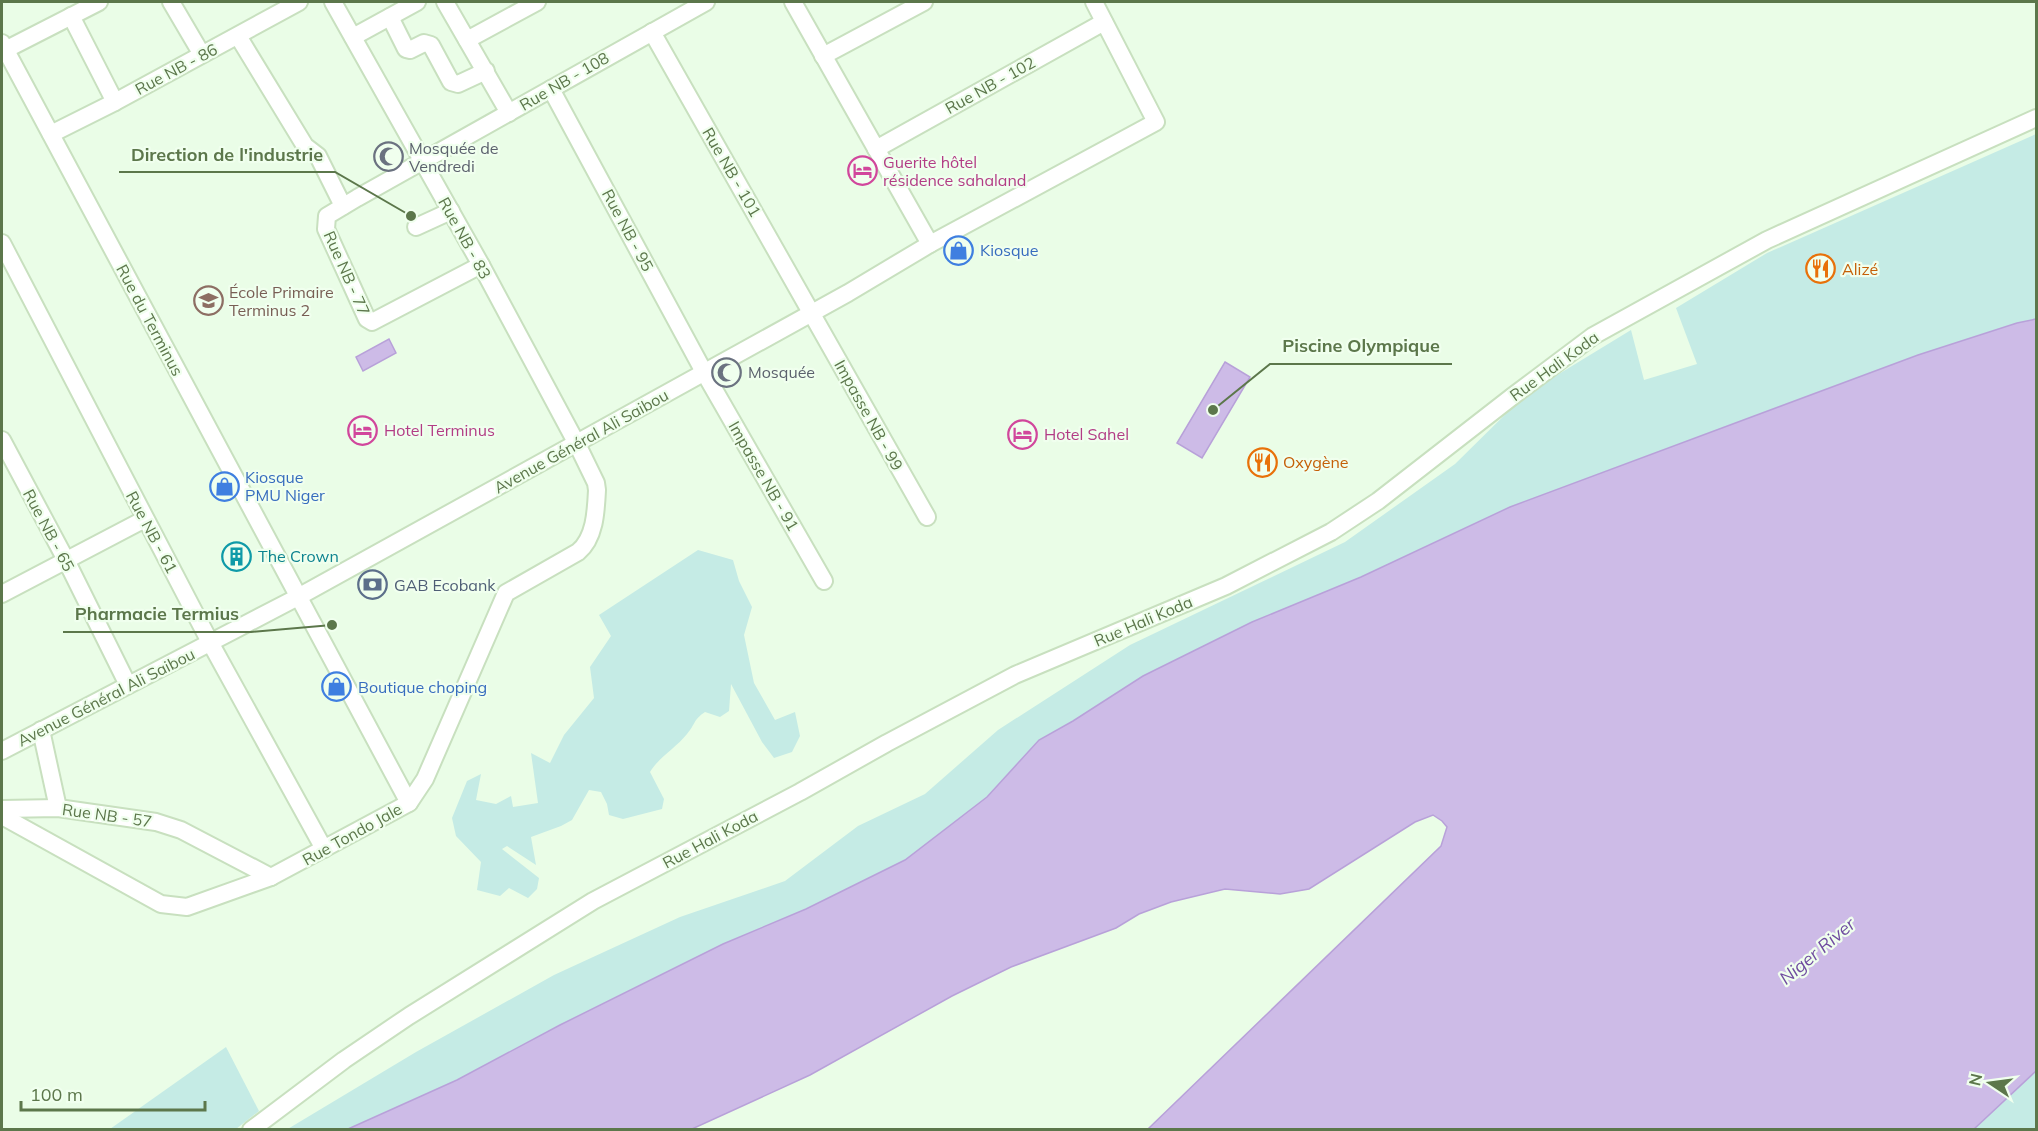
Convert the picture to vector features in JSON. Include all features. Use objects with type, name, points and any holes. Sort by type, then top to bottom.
[{"type":"street","points":[[3,46],[99,2]]},
{"type":"street","points":[[171,2],[201,53]]},
{"type":"street","name":"Rue NB - 86","points":[[51,134],[115,102],[201,53],[238,36],[299,2]]},
{"type":"street","name":"Rue NB - 83","points":[[333,2],[451,211],[577,444]]},
{"type":"street","points":[[352,37],[417,2]]},
{"type":"street","points":[[445,2],[509,113]]},
{"type":"street","points":[[467,40],[537,2]]},
{"type":"street","name":"Rue NB - 108","points":[[325,224],[327,216],[343,206],[706,2]]},
{"type":"street","points":[[794,2],[930,244]]},
{"type":"street","points":[[823,56],[924,2]]},
{"type":"street","points":[[1094,2],[1104,22]]},
{"type":"street","points":[[71,16],[115,102]]},
{"type":"street","points":[[390,17],[406,50],[424,42],[431,45],[450,82],[458,84],[486,72]]},
{"type":"street","name":"Avenue Général Ali Saibou","points":[[2,752],[40,730],[211,644],[298,597],[848,293],[930,244],[1156,122],[1104,22]]},
{"type":"street","name":"Rue NB - 102","points":[[876,149],[1104,22]]},
{"type":"street","name":"Rue NB - 101","points":[[652,32],[811,312]]},
{"type":"street","points":[[238,36],[305,146],[318,156],[343,206]]},
{"type":"street","name":"Rue du Terminus","points":[[3,46],[409,803]]},
{"type":"street","name":"Rue NB - 95","points":[[551,89],[704,372]]},
{"type":"street","name":"Rue Hali Koda","points":[[250,1130],[344,1060],[409,1016],[593,901],[1015,675],[1226,586],[1331,532],[1396,488],[1593,336],[1767,240],[2037,118]]},
{"type":"street","points":[[416,227],[451,211]]},
{"type":"street","name":"Rue NB - 77","points":[[325,224],[369,321],[374,322],[481,266]]},
{"type":"street","name":"Rue NB - 61","points":[[2,243],[211,644],[324,849]]},
{"type":"street","name":"Impasse NB - 99","points":[[811,312],[927,517]]},
{"type":"street","name":"Impasse NB - 91","points":[[704,372],[824,581]]},
{"type":"street","name":"Rue NB - 65","points":[[2,440],[66,560],[128,685]]},
{"type":"street","name":"Rue Tondo Jale","points":[[2,816],[160,904],[187,907],[271,877],[409,803],[425,779],[506,593],[578,552],[585,546],[590,536],[597,490],[596,483],[577,444]]},
{"type":"street","points":[[2,594],[145,519]]},
{"type":"street","points":[[40,730],[58,808]]},
{"type":"street","name":"Rue NB - 57","points":[[2,809],[58,808],[156,822],[181,830],[271,877]]},
{"type":"shaded area","points":[[2036,134],[2036,319],[1918,355],[1510,507],[1361,577],[1252,622],[1143,676],[1039,740],[987,797],[905,860],[806,909],[723,944],[560,1025],[457,1080],[348,1129],[286,1130],[416,1052],[554,975],[680,917],[785,881],[858,826],[925,794],[998,730],[1130,645],[1345,542],[1455,464],[1526,394],[1631,330],[1644,380],[1697,364],[1676,308],[1767,253]]},
{"type":"shaded area","points":[[698,550],[733,560],[739,581],[752,607],[744,635],[754,683],[775,720],[795,712],[800,736],[792,752],[774,758],[762,742],[731,684],[729,711],[720,717],[705,712],[701,715],[683,739],[658,761],[650,772],[664,799],[662,809],[623,819],[609,815],[601,792],[589,790],[572,820],[531,837],[536,865],[507,846],[502,849],[539,878],[537,889],[528,898],[509,888],[500,896],[477,890],[481,862],[456,836],[452,818],[467,781],[481,774],[476,800],[496,804],[511,796],[513,807],[538,803],[531,753],[550,763],[564,735],[594,698],[590,667],[611,636],[599,615]]},
{"type":"shaded area","points":[[226,1047],[259,1111],[236,1129],[110,1129]]},
{"type":"shaded area","points":[[2036,1071],[2036,1129],[1974,1129]]},
{"type":"water","name":"Niger River","points":[[2036,319],[2036,1071],[1974,1129],[1148,1129],[1441,846],[1447,827],[1433,815],[1415,822],[1309,889],[1280,894],[1225,889],[1171,902],[1139,914],[1116,928],[1011,967],[952,996],[810,1075],[692,1129],[348,1129],[457,1080],[560,1025],[723,944],[806,909],[905,860],[987,797],[1039,740],[1143,676],[1252,622],[1361,577],[1510,507],[1918,355]]},
{"type":"water","points":[[389,339],[396,353],[363,371],[356,357]]},
{"type":"water","points":[[1225,362],[1250,377],[1202,458],[1177,443]]},
{"type":"place","name":"Mosquée de Vendredi","points":[[388,157]]},
{"type":"place","name":"Guerite hôtel résidence sahaland","points":[[862,171]]},
{"type":"place","name":"Direction de l'industrie","points":[[411,216]]},
{"type":"place","name":"Kiosque","points":[[959,250]]},
{"type":"place","name":"Alizé","points":[[1821,269]]},
{"type":"place","name":"École Primaire Terminus 2","points":[[208,301]]},
{"type":"place","name":"Mosquée","points":[[727,372]]},
{"type":"place","name":"Piscine Olympique","points":[[1213,410]]},
{"type":"place","name":"Hotel Terminus","points":[[363,430]]},
{"type":"place","name":"Hotel Sahel","points":[[1023,434]]},
{"type":"place","name":"Oxygène","points":[[1262,462]]},
{"type":"place","name":"Kiosque PMU Niger","points":[[224,486]]},
{"type":"place","name":"The Crown","points":[[237,556]]},
{"type":"place","name":"GAB Ecobank","points":[[373,585]]},
{"type":"place","name":"Pharmacie Termius","points":[[332,625]]},
{"type":"place","name":"Boutique choping","points":[[337,687]]}]
